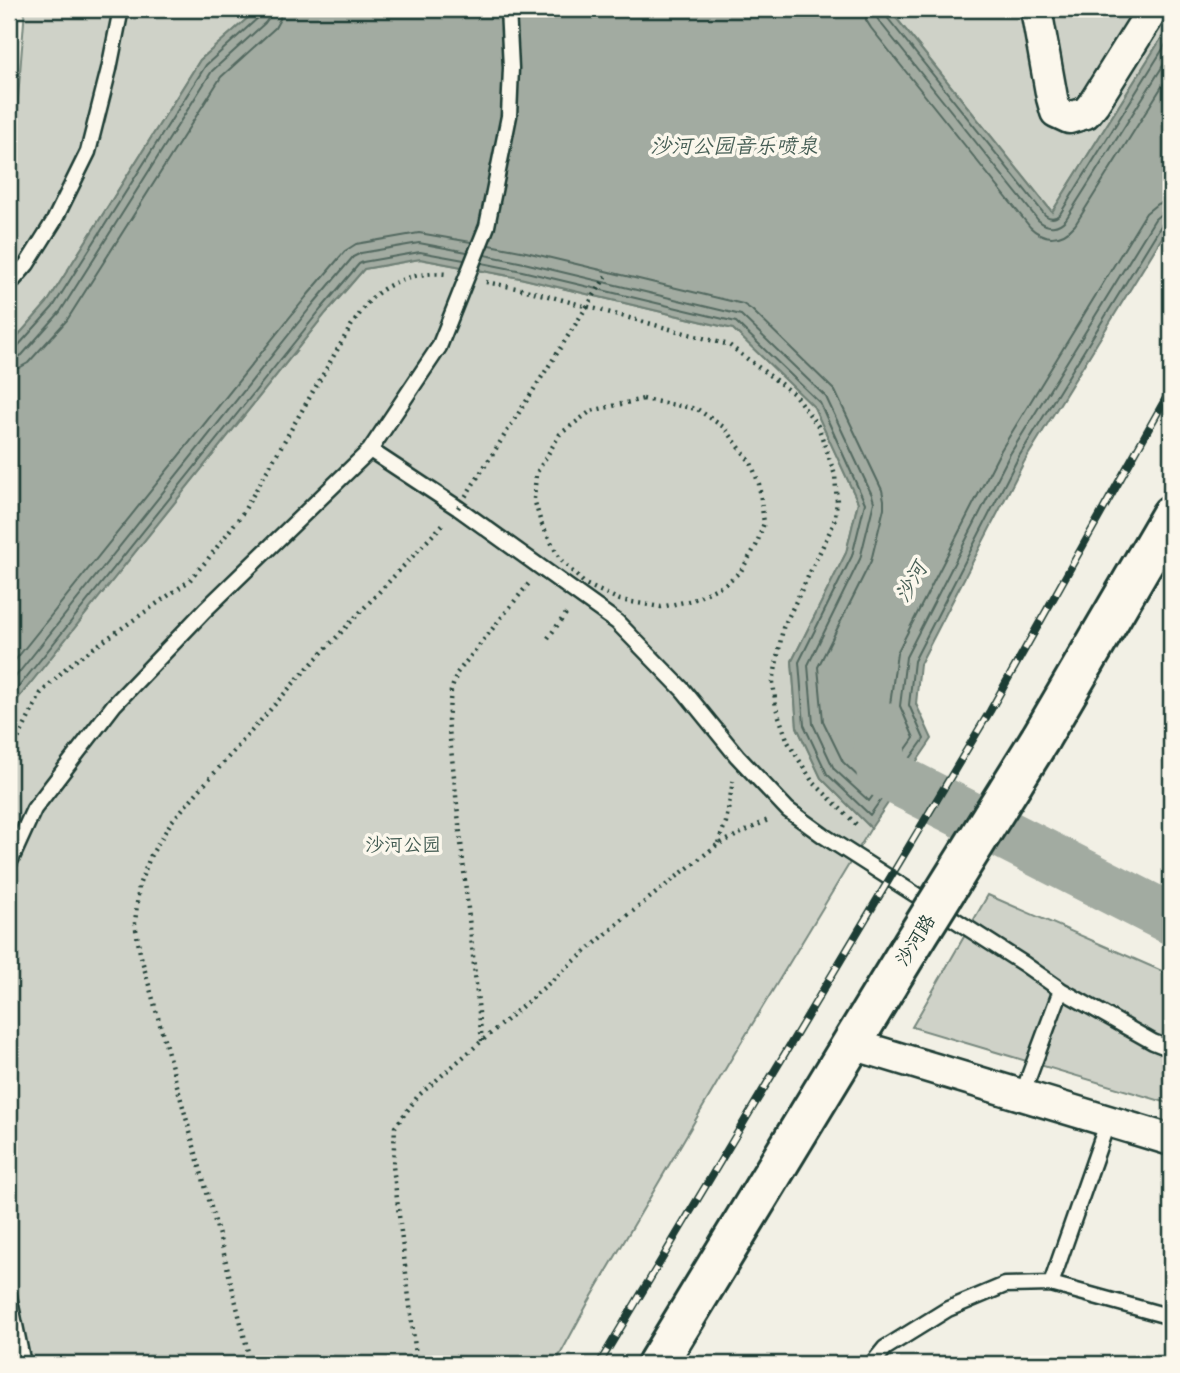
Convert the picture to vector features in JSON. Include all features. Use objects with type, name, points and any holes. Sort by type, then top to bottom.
[{"type":"main road","name":"沙河路","points":[[657,1364],[1040,739],[1171,514]]},
{"type":"street","points":[[1036,9],[1056,112],[1069,118],[1086,113],[1094,103],[1153,9]]},
{"type":"street","points":[[852,1044],[1171,1140]]},
{"type":"lane","points":[[9,285],[27,264],[54,222],[88,152],[121,9]]},
{"type":"lane","points":[[9,864],[34,809],[114,705],[205,610],[370,450],[439,347],[487,226],[490,212],[509,116],[511,68],[508,9]]},
{"type":"lane","points":[[370,450],[458,508],[617,622],[684,691],[737,756],[788,810],[1061,990],[1153,1042],[1171,1049]]},
{"type":"lane","points":[[1022,1095],[1061,990]]},
{"type":"lane","points":[[1051,1284],[1108,1121]]},
{"type":"lane","points":[[872,1364],[886,1348],[948,1309],[1005,1285],[1051,1284],[1171,1317]]},
{"type":"lane","points":[[9,1296],[23,1364]]},
{"type":"path","points":[[9,757],[41,693],[68,666],[189,581],[208,559],[242,514],[351,326],[372,298],[396,282],[419,274],[442,273],[454,276]]},
{"type":"path","points":[[251,1364],[223,1250],[140,953],[135,923],[139,885],[151,855],[172,821],[300,676],[458,508],[607,275]]},
{"type":"path","points":[[478,281],[526,290],[729,345],[794,394],[818,426],[835,475],[837,502],[834,523],[783,628],[773,682],[776,708],[788,742],[812,781],[859,827]]},
{"type":"path","points":[[643,399],[697,409],[725,428],[751,463],[759,484],[764,523],[756,546],[741,570],[725,584],[693,600],[662,607],[620,600],[585,584],[560,559],[541,523],[534,499],[536,474],[559,434],[591,411],[643,399]]},
{"type":"path","points":[[482,1041],[448,720],[451,691],[457,673],[541,568]]},
{"type":"path","points":[[717,845],[731,802],[737,756]]},
{"type":"path","points":[[417,1364],[393,1166],[395,1126],[418,1096],[628,915],[717,845],[788,810]]},
{"type":"green space","points":[[25,9],[258,9],[200,60],[47,303],[9,346],[9,213]]},
{"type":"green space","points":[[889,9],[1171,9],[1171,23],[1052,212]]},
{"type":"green space","name":"沙河公园","points":[[420,259],[520,278],[733,329],[814,407],[858,502],[846,553],[792,661],[797,727],[821,778],[871,828],[730,1061],[555,1364],[9,1364],[9,710],[364,269]]},
{"type":"green space","points":[[988,895],[1171,975],[1171,1104],[912,1027]]},
{"type":"water","name":"沙河公园音乐喷泉","points":[[258,9],[889,9],[1052,212],[1171,23],[1171,223],[1024,462],[920,664],[916,704],[932,739],[871,828],[821,778],[797,727],[792,661],[846,553],[858,502],[814,407],[733,329],[520,278],[420,259],[364,269],[9,710],[9,346],[47,303],[200,60]]},
{"type":"waterway","name":"沙河","points":[[877,725],[882,772],[1171,919]]},
{"type":"railway","points":[[599,1364],[990,711],[1171,389]]}]
